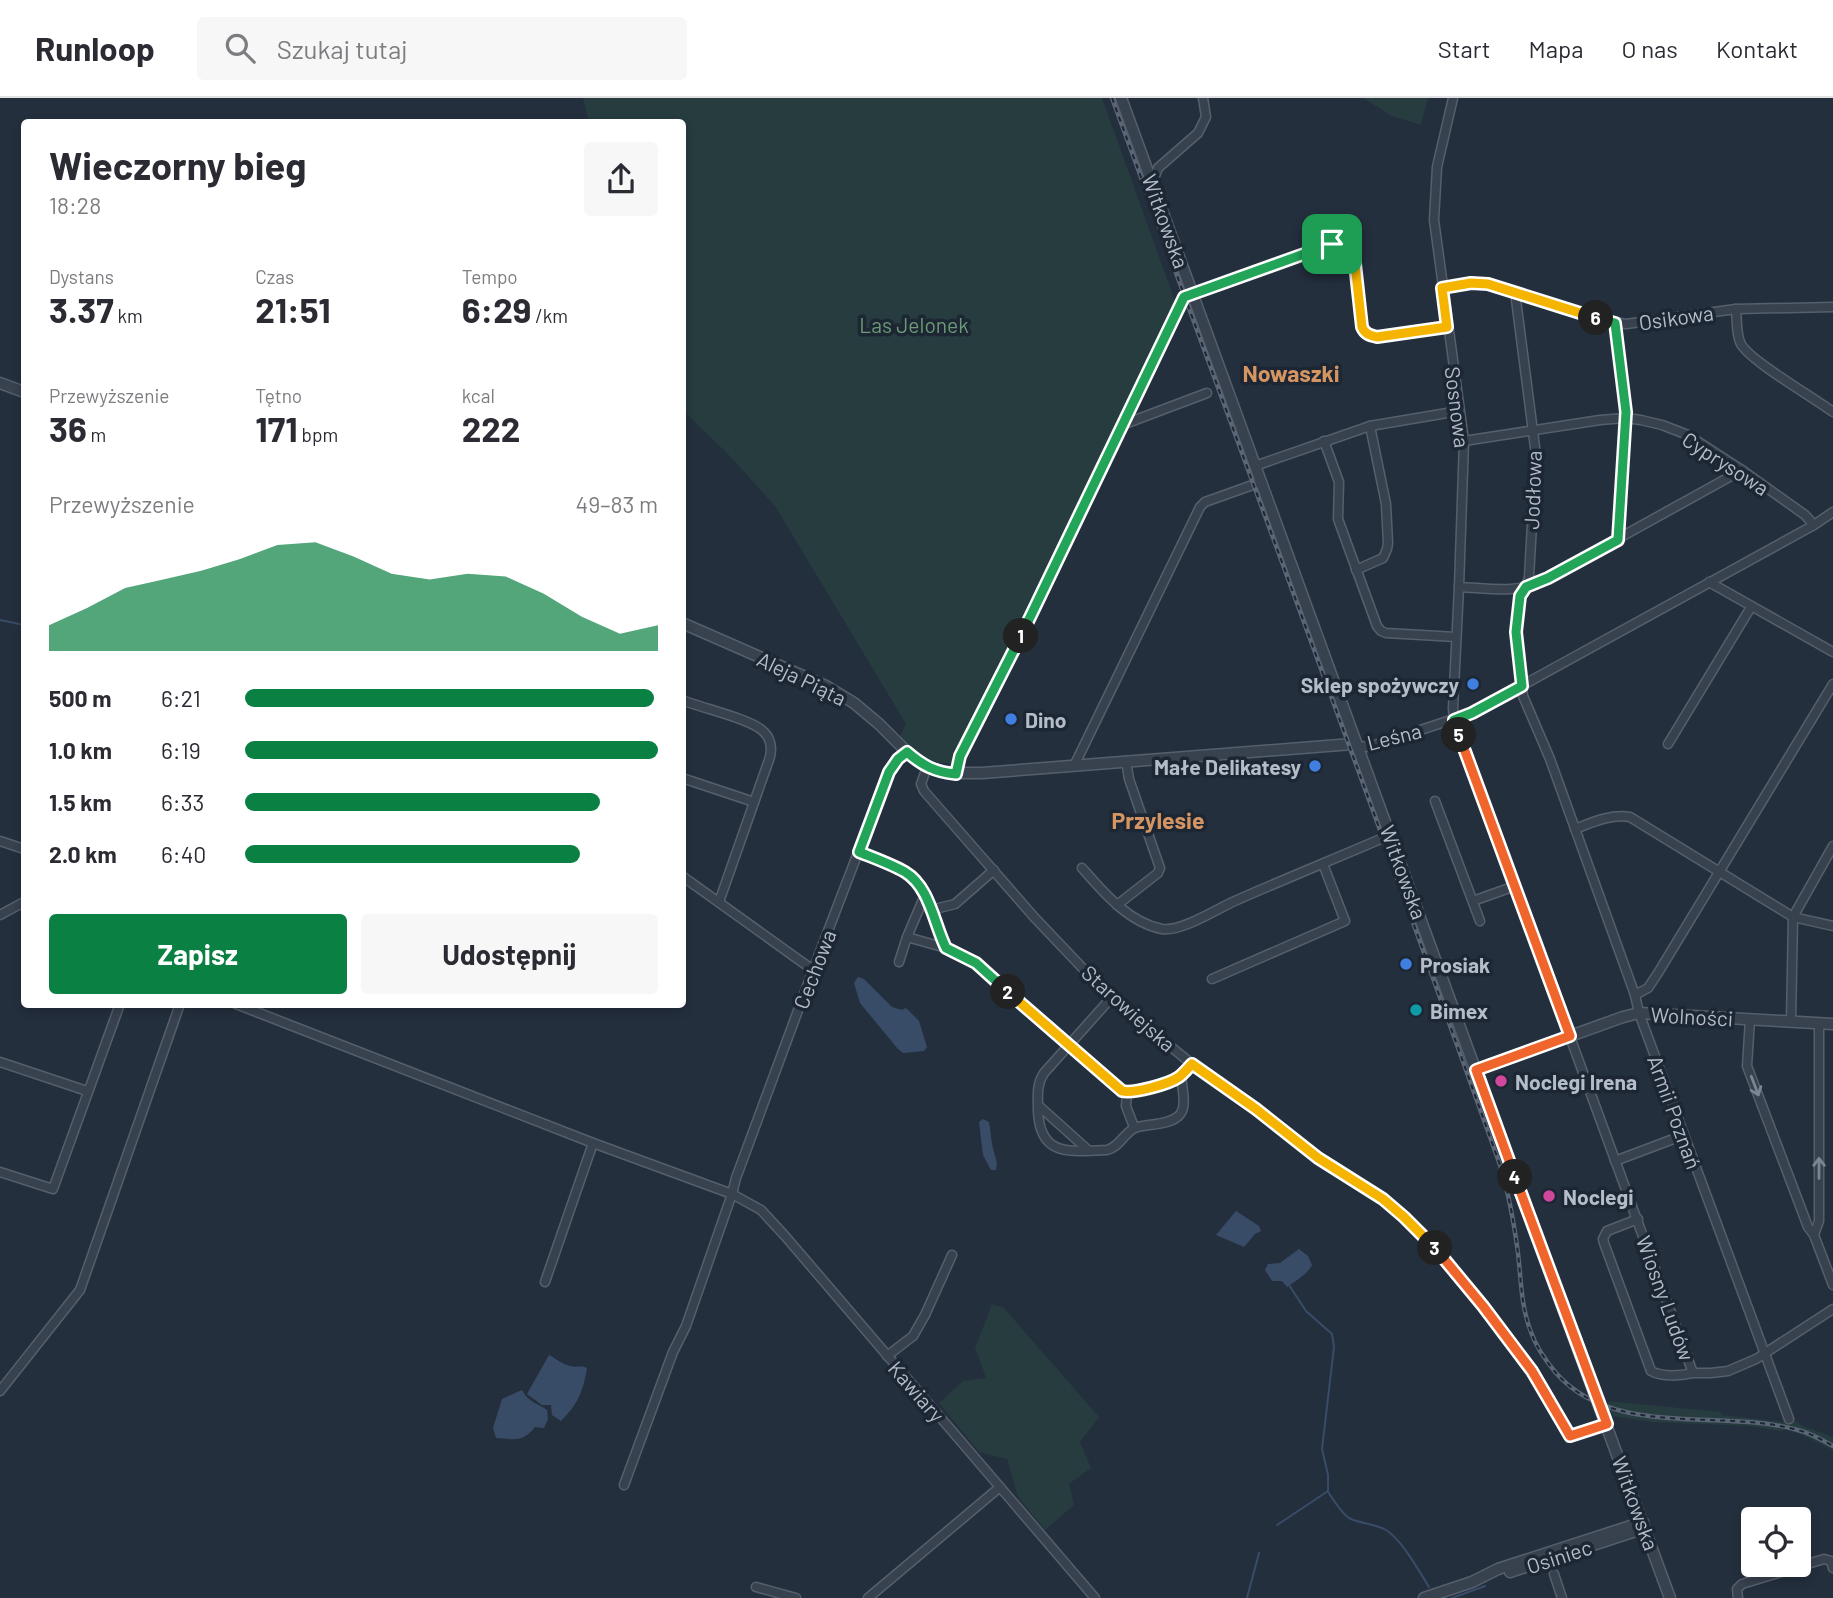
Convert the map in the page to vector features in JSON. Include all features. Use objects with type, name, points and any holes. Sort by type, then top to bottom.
[{"type":"street","name":"Witkowska","points":[[1121,98],[1670,1598]]},
{"type":"street","points":[[1152,184],[1158,168],[1198,133],[1206,117],[1203,98]]},
{"type":"street","name":"Sosnowa","points":[[1453,98],[1439,155],[1434,194],[1436,242],[1464,441],[1454,720]]},
{"type":"street","points":[[956,774],[960,756],[1184,297],[1339,242],[1352,248],[1362,327],[1366,334],[1377,337],[1447,327]]},
{"type":"street","name":"Osikowa","points":[[1442,288],[1488,284],[1615,323],[1626,324],[1736,309],[1833,307]]},
{"type":"street","name":"Jodłowa","points":[[1515,292],[1535,455],[1528,578],[1520,596],[1516,632],[1522,686]]},
{"type":"street","points":[[1736,309],[1740,342],[1744,349],[1833,412]]},
{"type":"street","points":[[1615,323],[1626,412],[1618,540]]},
{"type":"street","points":[[0,383],[21,391]]},
{"type":"street","points":[[1122,425],[1207,393]]},
{"type":"street","points":[[1255,466],[1370,426],[1459,411]]},
{"type":"street","name":"Cyprysowa","points":[[1464,441],[1600,420],[1625,418],[1662,425],[1688,435],[1742,470],[1805,515],[1814,525]]},
{"type":"street","points":[[1356,570],[1383,558],[1388,543],[1386,504],[1370,426]]},
{"type":"street","points":[[1324,441],[1339,482],[1338,519],[1377,626],[1386,633],[1456,637]]},
{"type":"street","points":[[1459,587],[1509,589],[1526,587],[1548,578],[1742,470]]},
{"type":"street","points":[[1074,766],[1200,507],[1205,502],[1261,482]]},
{"type":"street","name":"Leśna","points":[[907,752],[927,767],[956,774],[1352,744],[1370,747],[1472,713],[1814,525],[1833,512]]},
{"type":"street","points":[[1709,582],[1833,652]]},
{"type":"street","points":[[1668,744],[1751,607]]},
{"type":"street","name":"Aleja Piąta","points":[[686,625],[835,692],[854,703],[907,752]]},
{"type":"street","points":[[1635,995],[1648,988],[1833,684]]},
{"type":"street","name":"Armii Poznań","points":[[1522,686],[1523,696],[1550,759],[1635,995],[1639,1013],[1789,1419]]},
{"type":"street","points":[[686,701],[755,725],[770,740],[771,751],[719,902]]},
{"type":"street","name":"Wiosny Ludów","points":[[1454,720],[1693,1373],[1728,1371],[1756,1359],[1833,1309]]},
{"type":"street","name":"Cechowa","points":[[624,1485],[673,1352],[686,1326],[736,1178],[889,772],[907,752]]},
{"type":"street","points":[[1117,905],[1158,873],[1160,866],[1129,779],[1126,761]]},
{"type":"street","name":"Starowiejska","points":[[927,767],[921,784],[924,791],[1034,917],[1111,998],[1192,1064],[1256,1109],[1318,1158],[1370,1190],[1422,1234],[1451,1266],[1525,1362],[1552,1402],[1570,1436],[1607,1424]]},
{"type":"street","points":[[686,779],[754,802]]},
{"type":"street","points":[[1435,801],[1480,921]]},
{"type":"street","points":[[1575,829],[1608,818],[1630,817],[1793,917],[1833,926]]},
{"type":"street","points":[[1082,868],[1117,905],[1133,916],[1162,929],[1172,929],[1390,835]]},
{"type":"street","points":[[0,841],[21,848]]},
{"type":"street","points":[[1791,1021],[1793,917],[1833,846]]},
{"type":"street","points":[[859,852],[904,872],[919,886],[946,948]]},
{"type":"street","points":[[1212,979],[1345,921],[1323,863]]},
{"type":"street","points":[[931,910],[956,904],[993,870]]},
{"type":"street","points":[[686,879],[813,970]]},
{"type":"street","points":[[1473,901],[1515,886]]},
{"type":"street","points":[[899,962],[925,895]]},
{"type":"street","points":[[0,915],[21,904]]},
{"type":"street","points":[[907,937],[946,948],[976,963],[1122,1091],[1174,1080],[1192,1064]]},
{"type":"street","points":[[1111,998],[1039,1082],[1040,1126],[1052,1145],[1060,1149],[1112,1149],[1134,1127],[1165,1124],[1180,1116],[1184,1108],[1181,1076]]},
{"type":"street","points":[[0,1172],[53,1189],[119,1008]]},
{"type":"street","points":[[0,1391],[80,1290],[179,1008]]},
{"type":"street","name":"Kawiary","points":[[246,1008],[732,1194],[761,1210],[1095,1598]]},
{"type":"street","name":"Wolności","points":[[1476,1070],[1639,1013],[1833,1024]]},
{"type":"street","points":[[1750,1019],[1747,1066],[1833,1285]]},
{"type":"street","points":[[1814,1235],[1819,1221],[1819,1023]]},
{"type":"street","points":[[0,1062],[88,1091]]},
{"type":"street","points":[[1127,1092],[1126,1106],[1134,1127]]},
{"type":"street","points":[[1038,1105],[1088,1150]]},
{"type":"street","points":[[1615,1161],[1684,1135]]},
{"type":"street","points":[[545,1282],[593,1143]]},
{"type":"street","points":[[1638,1219],[1607,1231],[1604,1243],[1651,1371],[1656,1374],[1693,1373]]},
{"type":"street","points":[[887,1356],[913,1336],[952,1255]]},
{"type":"street","points":[[868,1598],[1000,1487]]},
{"type":"street","name":"Osiniec","points":[[1424,1598],[1472,1582],[1498,1569],[1644,1525]]},
{"type":"street","points":[[1738,1598],[1737,1589],[1742,1584],[1824,1559],[1831,1561],[1833,1568]]},
{"type":"street","points":[[1554,1574],[1562,1598]]},
{"type":"street","points":[[756,1587],[796,1598]]},
{"type":"green space","name":"Las Jelonek","points":[[583,98],[1102,98],[1175,301],[951,764],[920,760],[900,736],[906,724],[775,506],[727,453],[686,414],[686,119],[588,119]]},
{"type":"green space","points":[[1363,98],[1428,98],[1421,125],[1392,116]]},
{"type":"green space","points":[[992,1304],[1004,1308],[1099,1417],[1080,1442],[1091,1468],[1069,1484],[1074,1505],[1045,1530],[1018,1497],[1007,1459],[979,1452],[939,1403],[963,1381],[986,1378],[975,1348]]},
{"type":"green space","points":[[1607,1401],[1721,1412],[1722,1415],[1783,1422],[1784,1419],[1794,1420],[1833,1438],[1833,1450],[1785,1429],[1782,1431],[1749,1426],[1651,1422],[1613,1416]]},
{"type":"water","points":[[858,977],[864,979],[892,1007],[902,1010],[906,1008],[919,1021],[927,1047],[924,1051],[903,1053],[898,1049],[860,1003],[854,983]]},
{"type":"water","points":[[983,1119],[989,1122],[996,1170],[991,1170],[983,1155],[979,1122]]},
{"type":"water","points":[[1236,1211],[1259,1226],[1261,1231],[1244,1247],[1216,1235]]},
{"type":"water","points":[[1299,1249],[1308,1256],[1312,1265],[1308,1271],[1287,1287],[1282,1281],[1272,1281],[1265,1270],[1268,1264],[1280,1263]]},
{"type":"water","points":[[549,1355],[567,1365],[587,1368],[579,1397],[561,1421],[552,1415],[551,1405],[542,1405],[527,1394]]},
{"type":"water","points":[[522,1390],[530,1400],[547,1410],[548,1419],[544,1428],[535,1427],[526,1436],[518,1439],[496,1438],[493,1428],[502,1399]]},
{"type":"waterway","points":[[0,620],[21,624]]},
{"type":"waterway","points":[[1277,1525],[1328,1491],[1328,1475],[1322,1449],[1334,1347],[1332,1334],[1306,1311],[1289,1285]]},
{"type":"waterway","points":[[1328,1492],[1349,1518],[1381,1528],[1392,1535],[1410,1556],[1429,1587]]},
{"type":"waterway","points":[[1247,1598],[1259,1553]]},
{"type":"waterway","points":[[1452,1598],[1485,1586]]},
{"type":"railway","points":[[1112,98],[1500,1165],[1513,1220],[1525,1313],[1538,1348],[1556,1373],[1579,1393],[1606,1406],[1667,1418],[1732,1421],[1794,1429],[1833,1446]]},
{"type":"place","name":"Sklep spożywczy","points":[[1473,684]]},
{"type":"place","name":"Dino","points":[[1011,719]]},
{"type":"place","name":"Małe Delikatesy","points":[[1315,766]]},
{"type":"place","name":"Prosiak","points":[[1406,964]]},
{"type":"place","name":"Bimex","points":[[1416,1010]]},
{"type":"place","name":"Noclegi Irena","points":[[1501,1081]]},
{"type":"place","name":"Noclegi","points":[[1549,1196]]},
{"type":"district","name":"Nowaszki","points":[[1291,373]]},
{"type":"district","name":"Przylesie","points":[[1158,820]]},
{"type":"route","points":[[1346,243],[1352,248],[1362,327],[1370,336],[1447,327],[1442,288],[1471,283],[1488,284],[1615,323],[1626,412],[1618,540],[1526,587],[1520,596],[1516,632],[1522,686],[1454,720],[1570,1036],[1476,1070],[1607,1424],[1570,1436],[1532,1371],[1483,1306],[1439,1252],[1395,1209],[1318,1158],[1256,1109],[1192,1064],[1174,1080],[1136,1091],[1122,1091],[976,963],[946,948],[925,895],[912,877],[859,852],[889,772],[898,759],[907,752],[927,767],[956,774],[960,756],[1042,593],[1184,297],[1332,244],[1346,243]]}]
